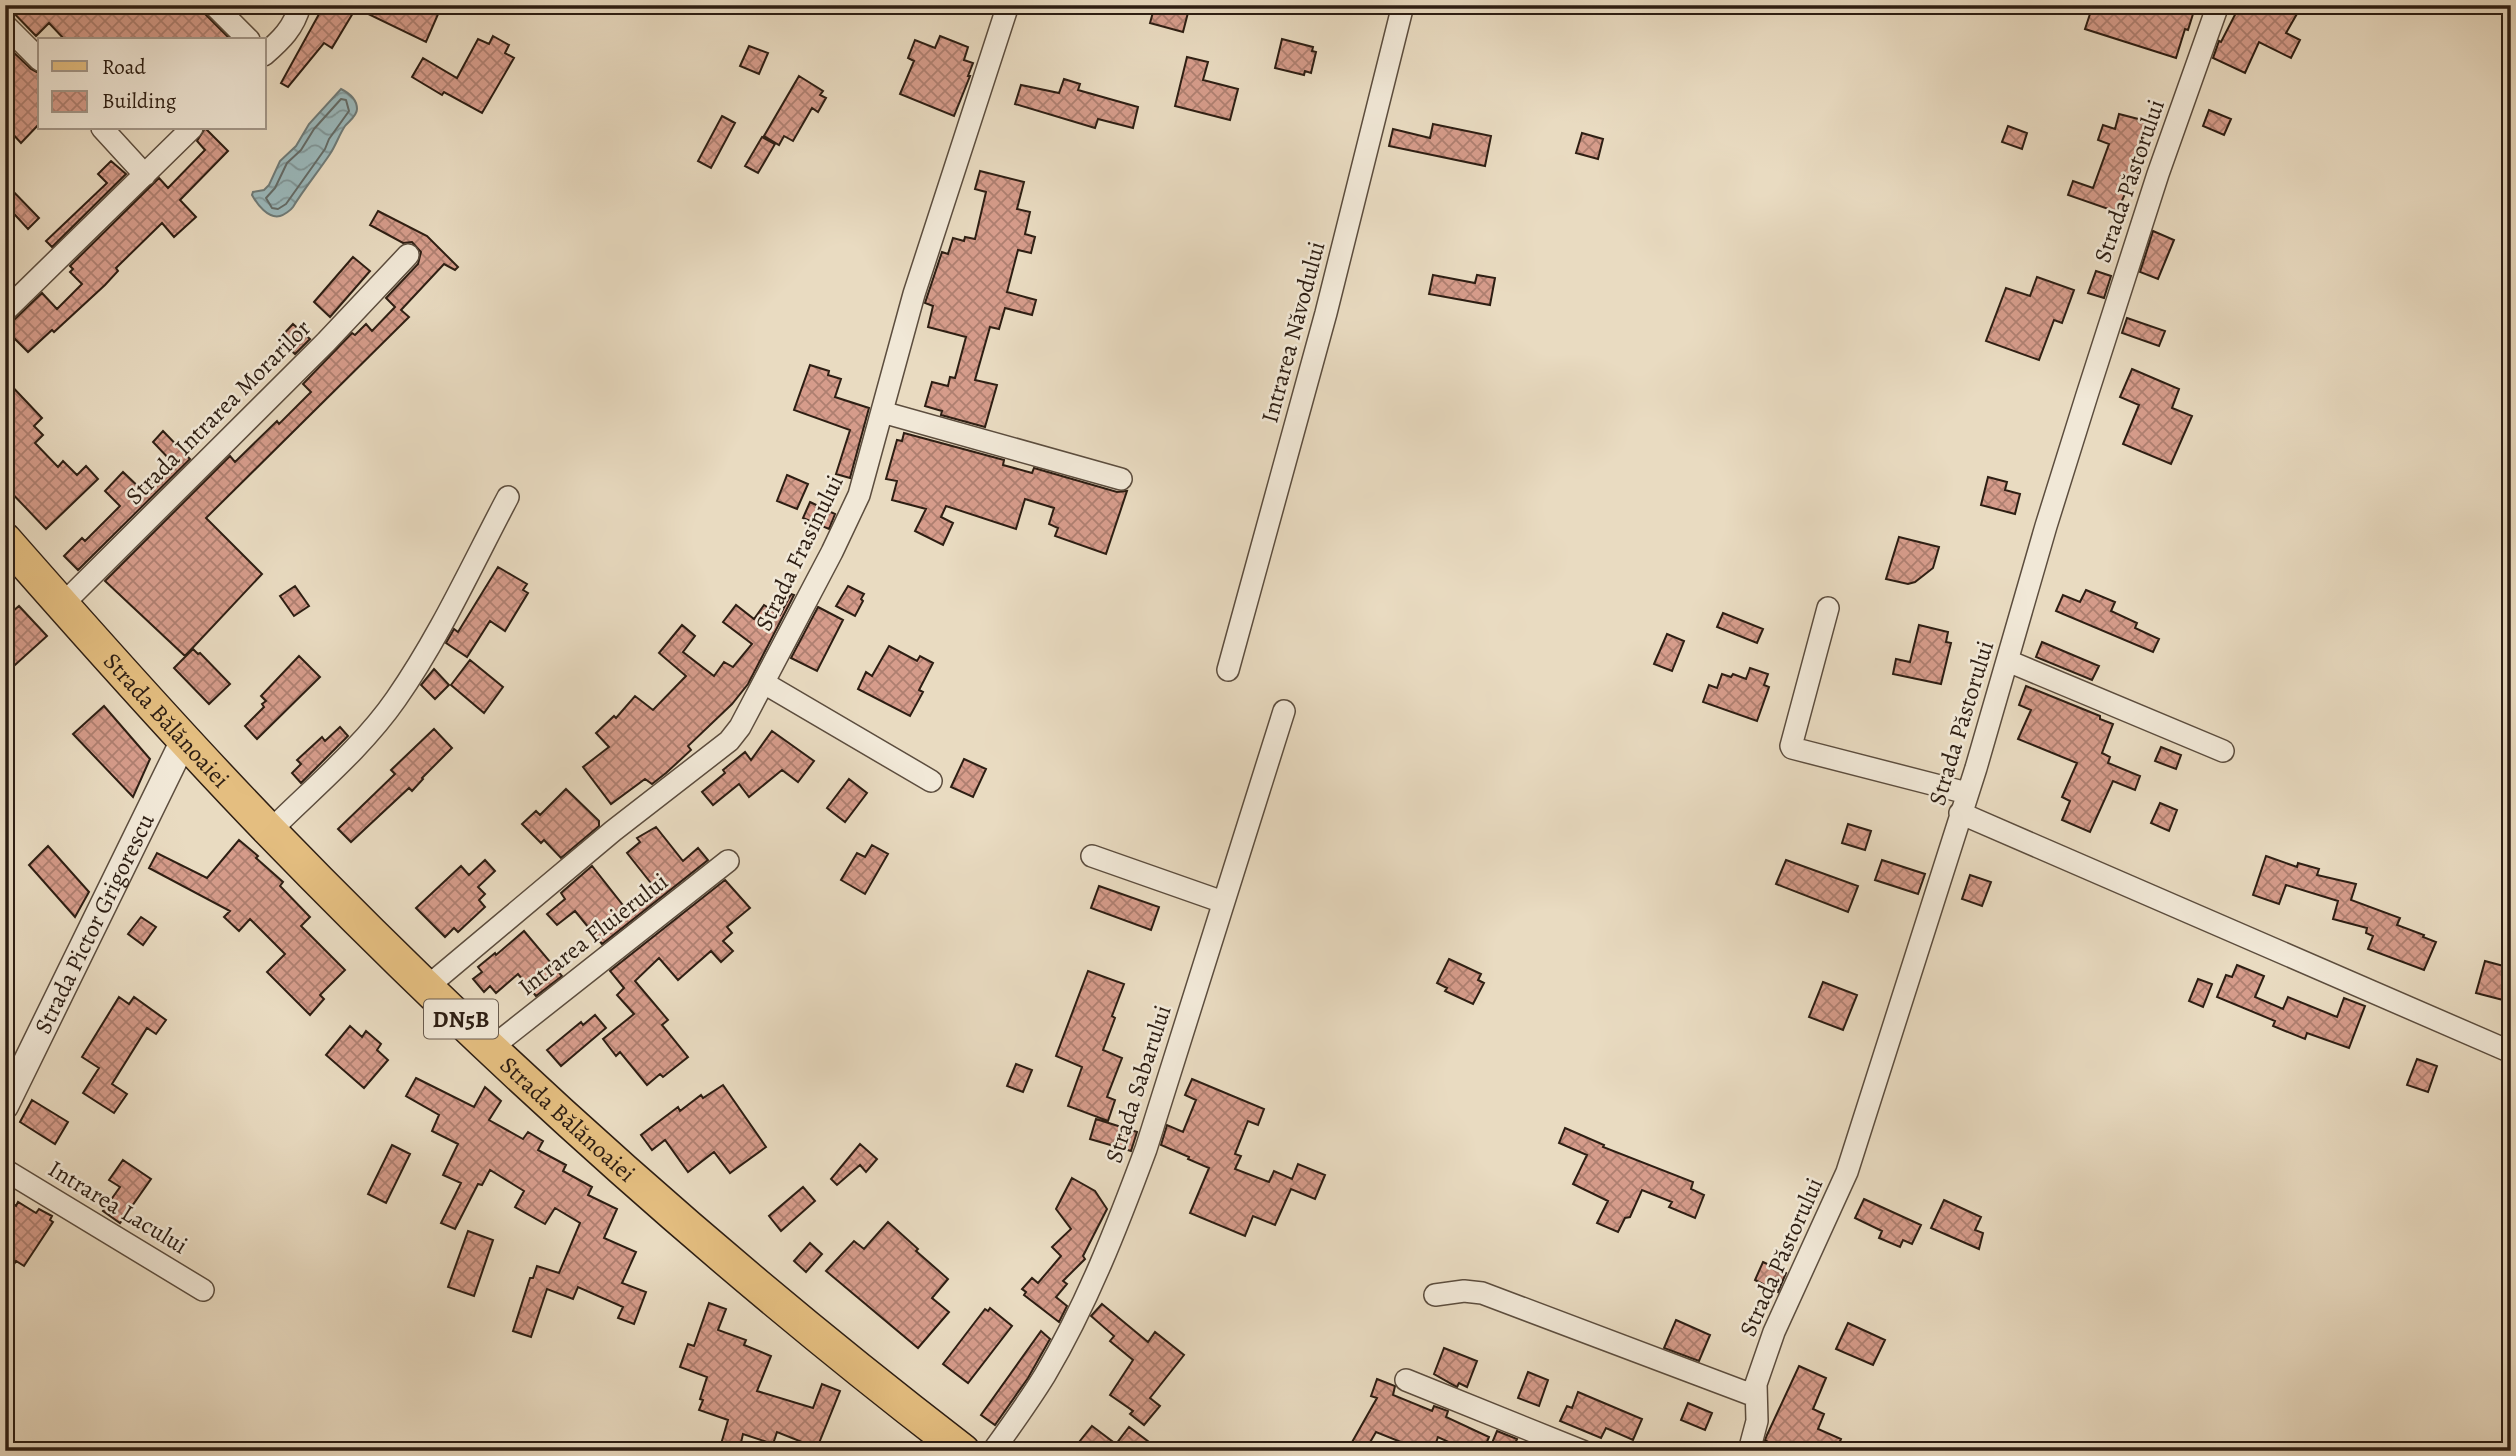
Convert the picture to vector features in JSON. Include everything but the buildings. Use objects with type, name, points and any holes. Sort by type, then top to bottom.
[{"type":"main road","name":"Strada Bălănoaiei","points":[[5,540],[184,740],[270,831],[491,1048],[752,1281],[862,1373],[963,1451]]},
{"type":"street","points":[[214,5],[247,38]]},
{"type":"street","points":[[266,53],[289,31],[297,18],[300,5]]},
{"type":"street","name":"Strada Frasinului","points":[[427,987],[613,831],[729,741],[740,727],[859,495],[915,294],[1008,5]]},
{"type":"street","name":"Intrarea Năvodului","points":[[1228,670],[1326,313],[1403,5]]},
{"type":"street","name":"Strada Păstorului","points":[[1749,1451],[1757,1421],[1756,1384],[1774,1332],[1847,1172],[2008,661],[2087,395],[2158,174],[2218,5]]},
{"type":"street","points":[[5,25],[38,58]]},
{"type":"street","points":[[104,130],[145,176]]},
{"type":"street","points":[[5,311],[190,130]]},
{"type":"street","name":"Strada Intrarea Morarilor","points":[[62,604],[326,342],[408,255]]},
{"type":"street","points":[[882,412],[1121,479]]},
{"type":"street","points":[[270,831],[371,730],[396,699],[435,634],[508,497]]},
{"type":"street","points":[[1828,608],[1792,748],[1964,803],[2511,1052]]},
{"type":"street","points":[[2008,661],[2223,751]]},
{"type":"street","points":[[764,683],[931,781]]},
{"type":"street","name":"Strada Sabarului","points":[[993,1451],[1044,1377],[1104,1260],[1146,1149],[1284,711]]},
{"type":"street","name":"Strada Pictor Grigorescu","points":[[5,1106],[184,740]]},
{"type":"street","points":[[1092,856],[1223,902]]},
{"type":"street","name":"Intrarea Fluierului","points":[[491,1048],[728,860]]},
{"type":"street","name":"Intrarea Lacului","points":[[5,1170],[203,1290]]},
{"type":"street","points":[[1436,1296],[1464,1291],[1482,1293],[1755,1396]]},
{"type":"street","points":[[1406,1380],[1582,1451]]},
{"type":"water","points":[[341,89],[354,99],[357,105],[356,114],[345,126],[330,154],[292,208],[280,216],[267,213],[254,199],[253,192],[264,190],[269,185],[280,161],[296,146],[309,124]]}]
